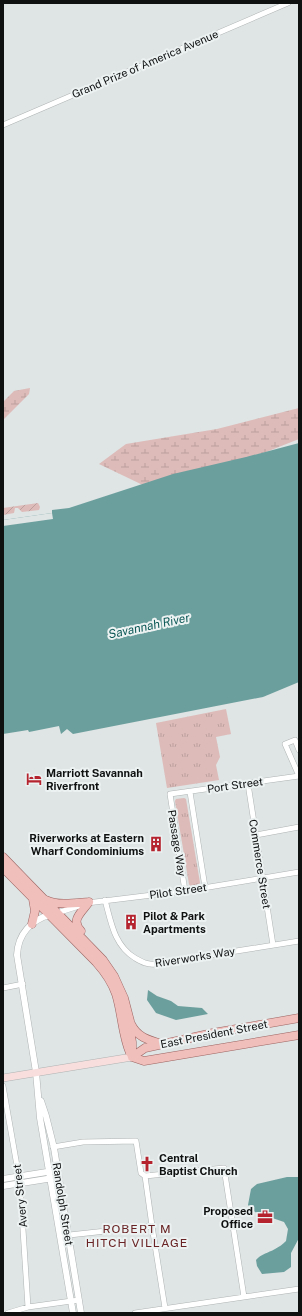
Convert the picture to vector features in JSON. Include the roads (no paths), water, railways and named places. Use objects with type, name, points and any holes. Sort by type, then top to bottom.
[{"type":"main road","points":[[3,857],[45,900],[53,914],[105,973],[116,994],[126,1044],[132,1057]]},
{"type":"main road","points":[[3,868],[34,899],[53,914],[103,960]]},
{"type":"main road","points":[[32,924],[35,911],[34,899]]},
{"type":"main road","points":[[45,900],[51,903],[89,902]]},
{"type":"main road","points":[[89,902],[78,915],[76,923],[77,928],[94,946],[114,976],[124,998],[130,1021],[134,1029],[141,1036],[164,1044]]},
{"type":"main road","name":"East President Street","points":[[3,1078],[132,1057],[145,1048],[213,1033],[299,1018]]},
{"type":"main road","points":[[130,1021],[129,1025],[132,1042],[132,1057]]},
{"type":"main road","name":"East President Street","points":[[132,1057],[144,1061],[299,1035]]},
{"type":"street","name":"Grand Prize of America Avenue","points":[[3,125],[288,3]]},
{"type":"street","points":[[299,750],[295,740],[285,744],[299,776]]},
{"type":"street","name":"Port Street","points":[[170,794],[299,776]]},
{"type":"street","name":"Commerce Street","points":[[248,784],[273,945]]},
{"type":"street","name":"Passage Way","points":[[190,792],[205,887]]},
{"type":"street","name":"Passage Way","points":[[170,794],[185,891]]},
{"type":"street","points":[[256,835],[299,828]]},
{"type":"street","name":"Pilot Street","points":[[53,914],[89,902],[185,891],[299,872]]},
{"type":"street","name":"Riverworks Way","points":[[104,900],[116,939],[120,946],[129,954],[148,965],[299,941]]},
{"type":"street","name":"Randolph Street","points":[[53,914],[32,924],[26,929],[18,944],[17,955],[23,984],[36,1072],[40,1118],[72,1313]]},
{"type":"street","points":[[3,988],[23,984]]},
{"type":"street","name":"Avery Street","points":[[3,1086],[19,1180],[28,1307]]},
{"type":"street","name":"Randolph Street","points":[[39,1096],[46,1116],[53,1147],[81,1313]]},
{"type":"street","points":[[53,1147],[83,1142],[136,1141],[141,1173],[145,1176],[165,1308]]},
{"type":"street","points":[[145,1176],[224,1168],[244,1297]]},
{"type":"street","points":[[3,1180],[19,1180],[57,1173]]},
{"type":"street","points":[[3,1186],[19,1180]]},
{"type":"street","points":[[60,1236],[152,1226]]},
{"type":"street","points":[[135,1313],[299,1289]]},
{"type":"street","points":[[8,1313],[28,1307],[79,1300]]},
{"type":"water","name":"Savannah River","points":[[299,443],[299,682],[263,697],[73,734],[67,729],[61,734],[59,726],[29,732],[28,730],[3,734],[3,520],[52,513],[52,510],[69,508],[173,474]]},
{"type":"water","points":[[148,990],[178,1006],[202,1008],[208,1014],[176,1020],[156,1013],[147,1000]]},
{"type":"water","points":[[287,1177],[299,1177],[299,1238],[291,1253],[291,1267],[284,1272],[262,1274],[257,1266],[256,1260],[286,1241],[288,1229],[284,1222],[255,1212],[248,1205],[251,1189],[257,1184]]},
{"type":"place","name":"Marriott Savannah Riverfront","points":[[34,779]]},
{"type":"place","name":"Riverworks at Eastern Wharf Condominiums","points":[[156,844]]},
{"type":"place","name":"Pilot & Park Apartments","points":[[131,922]]},
{"type":"place","name":"Central Baptist Church","points":[[147,1164]]},
{"type":"place","name":"Proposed Office","points":[[265,1217]]},
{"type":"district","name":"ROBERT M HITCH VILLAGE","points":[[137,1236]]}]
